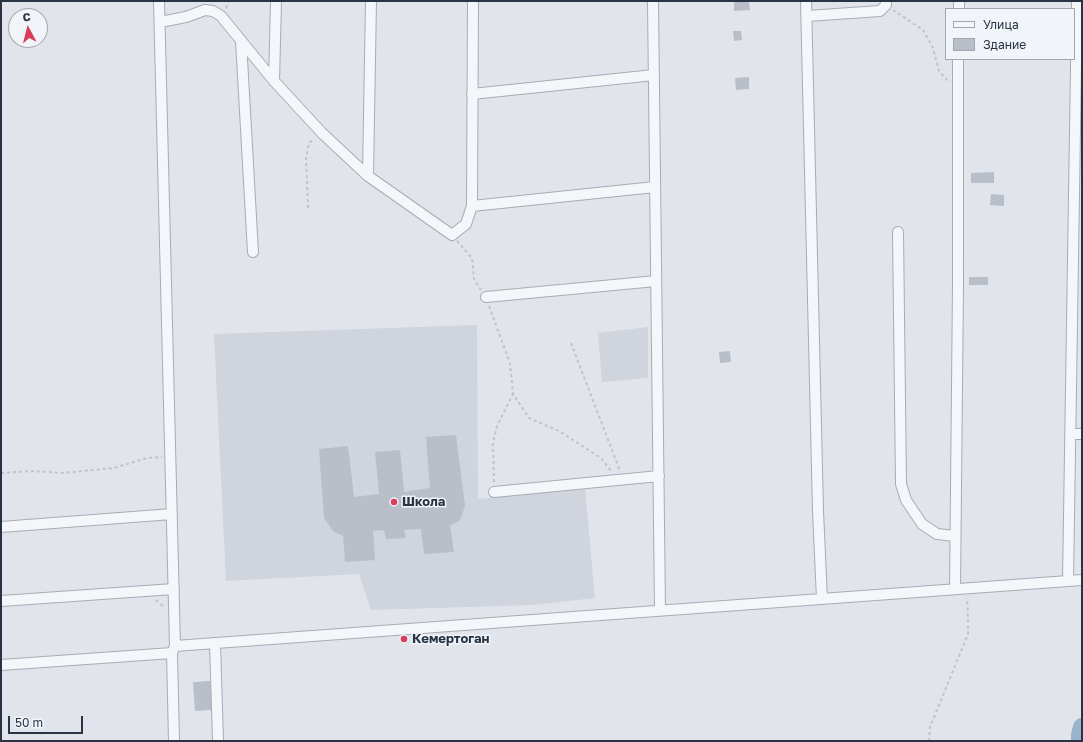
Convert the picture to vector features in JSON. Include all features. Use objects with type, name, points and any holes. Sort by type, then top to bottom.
[{"type":"street","points":[[159,1],[174,589],[174,741]]},
{"type":"street","points":[[274,81],[276,1]]},
{"type":"street","points":[[368,176],[371,1]]},
{"type":"street","points":[[160,22],[186,17],[205,10],[214,11],[221,16],[274,81],[322,134],[368,176],[452,235],[466,224],[472,206],[473,1]]},
{"type":"street","points":[[653,1],[660,610]]},
{"type":"street","points":[[806,1],[818,511],[822,599]]},
{"type":"street","points":[[1068,581],[1077,1]]},
{"type":"street","points":[[807,16],[880,11],[886,3]]},
{"type":"street","points":[[242,41],[253,252]]},
{"type":"street","points":[[954,589],[958,285],[958,60]]},
{"type":"street","points":[[472,94],[654,76]]},
{"type":"street","points":[[472,206],[655,187]]},
{"type":"street","points":[[898,232],[901,484],[906,500],[922,524],[937,534],[955,536]]},
{"type":"street","points":[[486,297],[656,281]]},
{"type":"street","points":[[1070,434],[1082,434]]},
{"type":"street","points":[[494,492],[659,476]]},
{"type":"street","points":[[1,527],[172,514]]},
{"type":"street","points":[[1,665],[173,649],[215,643],[1082,580]]},
{"type":"street","points":[[1,601],[174,589]]},
{"type":"street","points":[[215,643],[218,741]]},
{"type":"path","points":[[886,3],[923,30],[933,48],[940,71],[947,80],[958,85]]},
{"type":"path","points":[[308,208],[306,158],[309,143],[322,134]]},
{"type":"path","points":[[452,235],[472,258],[474,279],[486,297],[510,364],[513,394],[529,418],[559,431],[601,458],[621,479]]},
{"type":"path","points":[[571,344],[621,479]]},
{"type":"path","points":[[494,492],[493,443],[497,426],[513,394]]},
{"type":"path","points":[[1,473],[62,473],[114,468],[147,458],[171,456]]},
{"type":"path","points":[[928,741],[930,727],[968,634],[966,588]]},
{"type":"path","points":[[147,591],[174,617]]},
{"type":"shaded area","points":[[477,325],[478,499],[585,489],[595,598],[533,605],[371,610],[359,574],[226,581],[214,334]]},
{"type":"shaded area","points":[[648,327],[648,378],[602,382],[598,333]]},
{"type":"building","points":[[734,1],[749,1],[750,10],[734,11]]},
{"type":"building","points":[[733,31],[741,31],[742,40],[734,41]]},
{"type":"building","points":[[749,77],[749,89],[736,90],[735,78]]},
{"type":"building","points":[[994,172],[994,183],[971,183],[971,173]]},
{"type":"building","points":[[991,194],[1004,195],[1004,206],[990,205]]},
{"type":"building","points":[[969,277],[988,277],[988,285],[969,285]]},
{"type":"building","points":[[730,351],[731,362],[720,363],[719,352]]},
{"type":"building","name":"Школа","points":[[456,435],[465,506],[460,520],[450,526],[454,552],[424,554],[421,529],[404,530],[406,538],[386,539],[384,530],[373,531],[375,560],[345,562],[343,536],[333,531],[324,518],[319,449],[348,446],[354,497],[379,494],[375,452],[400,450],[404,492],[430,488],[426,437]]},
{"type":"building","points":[[210,681],[212,710],[195,711],[193,682]]},
{"type":"waterway","points":[[1080,741],[1082,727]]},
{"type":"place","name":"Школа","points":[[394,502]]},
{"type":"place","name":"Кемертоган","points":[[404,639]]}]
